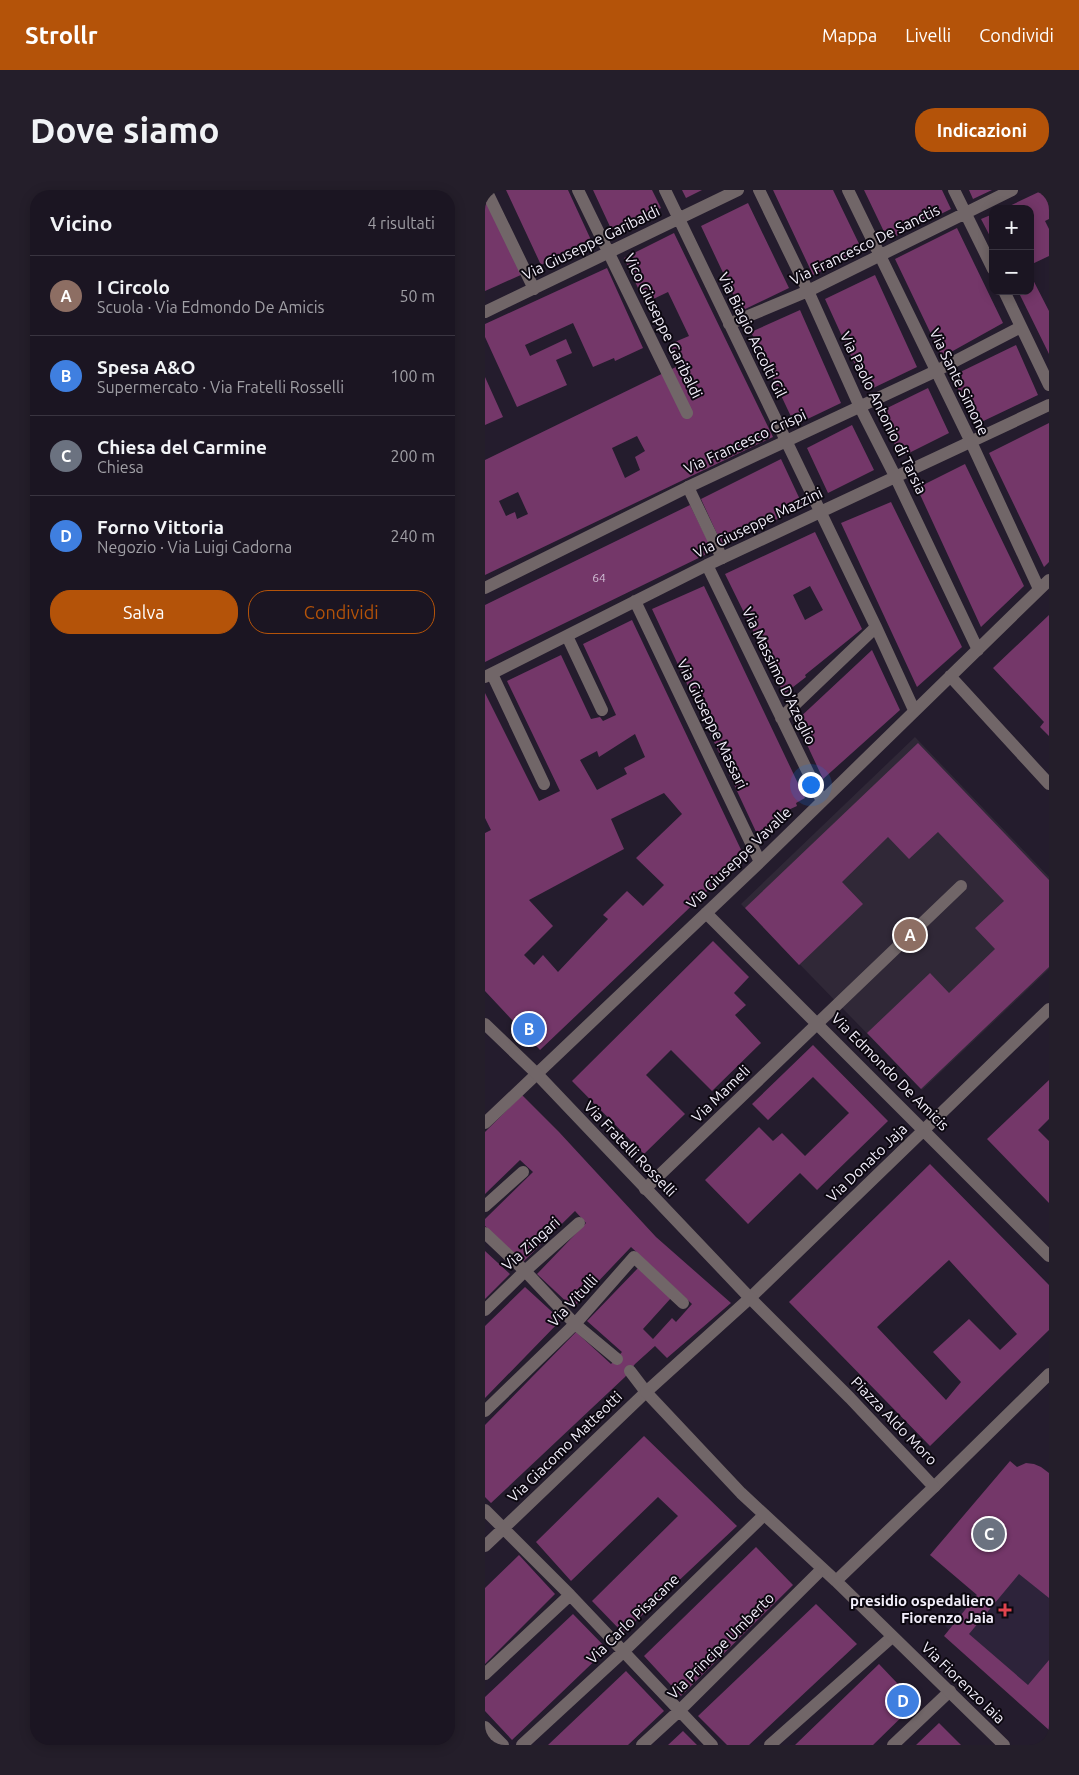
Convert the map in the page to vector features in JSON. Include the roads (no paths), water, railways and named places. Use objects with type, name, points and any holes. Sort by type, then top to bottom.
[{"type":"street","points":[[486,190],[534,289]]},
{"type":"street","name":"Vico Giuseppe Garibaldi","points":[[579,190],[687,413]]},
{"type":"street","name":"Via Biagio Accolti Gil","points":[[665,190],[876,627],[914,710]]},
{"type":"street","name":"Via Giuseppe Garibaldi","points":[[485,312],[737,190]]},
{"type":"street","name":"Via Paolo Antonio di Tarsia","points":[[759,190],[860,407],[978,650]]},
{"type":"street","name":"Via Sante Simone","points":[[848,190],[971,442],[1039,589]]},
{"type":"street","points":[[955,190],[989,261]]},
{"type":"street","name":"Via Francesco De Sanctis","points":[[729,324],[808,292],[1012,190]]},
{"type":"street","points":[[1005,295],[1049,385]]},
{"type":"street","name":"Via Francesco Crispi","points":[[485,588],[785,440],[936,371],[1021,327]]},
{"type":"street","name":"Via Giuseppe Mazzini","points":[[489,676],[707,565],[1049,405]]},
{"type":"street","points":[[688,487],[722,558]]},
{"type":"street","name":"Via Massimo D'Azeglio","points":[[707,565],[822,801]]},
{"type":"street","name":"Via Giuseppe Vavalle","points":[[485,1123],[760,862],[1049,580]]},
{"type":"street","name":"Via Giuseppe Massari","points":[[635,601],[760,862]]},
{"type":"street","points":[[781,718],[876,627]]},
{"type":"street","points":[[567,636],[602,710]]},
{"type":"street","points":[[489,676],[544,784]]},
{"type":"street","points":[[950,676],[1049,783]]},
{"type":"street","name":"Via Mameli","points":[[645,1189],[961,886]]},
{"type":"street","name":"Via Edmondo De Amicis","points":[[706,913],[1049,1256]]},
{"type":"street","name":"Via Donato Jaja","points":[[750,1298],[1049,1009]]},
{"type":"street","name":"Via Fratelli Rosselli","points":[[485,1024],[537,1074],[750,1298]]},
{"type":"street","points":[[485,1206],[523,1172]]},
{"type":"street","name":"Via Zingari","points":[[485,1310],[579,1223]]},
{"type":"street","points":[[485,1233],[525,1271],[575,1324],[617,1358]]},
{"type":"street","name":"Via Vitulli","points":[[485,1411],[575,1324],[634,1258],[683,1303]]},
{"type":"street","points":[[646,1392],[750,1298]]},
{"type":"street","name":"Piazza Aldo Moro","points":[[750,1298],[850,1398],[934,1487],[836,1581]]},
{"type":"street","points":[[631,1371],[646,1392],[764,1515],[836,1581]]},
{"type":"street","points":[[934,1487],[1049,1374]]},
{"type":"street","name":"Via Giacomo Matteotti","points":[[485,1546],[646,1392]]},
{"type":"street","points":[[485,1510],[570,1595],[712,1745]]},
{"type":"street","name":"Via Carlo Pisacane","points":[[522,1745],[624,1651],[764,1515]]},
{"type":"street","name":"Via Principe Umberto","points":[[642,1745],[822,1569]]},
{"type":"street","name":"Via Fiorenzo Iaia","points":[[836,1581],[1004,1745]]},
{"type":"street","points":[[485,1674],[570,1595]]},
{"type":"street","points":[[770,1745],[892,1637]]},
{"type":"street","points":[[893,1745],[950,1691]]},
{"type":"street","points":[[485,1727],[503,1745]]},
{"type":"place","name":"I Circolo","points":[[910,935]]},
{"type":"place","name":"Spesa A&O","points":[[529,1029]]},
{"type":"place","name":"Chiesa del Carmine","points":[[989,1534]]},
{"type":"place","name":"presidio ospedaliero Fiorenzo Jaia","points":[[1005,1610]]},
{"type":"place","name":"Forno Vittoria","points":[[903,1701]]}]
